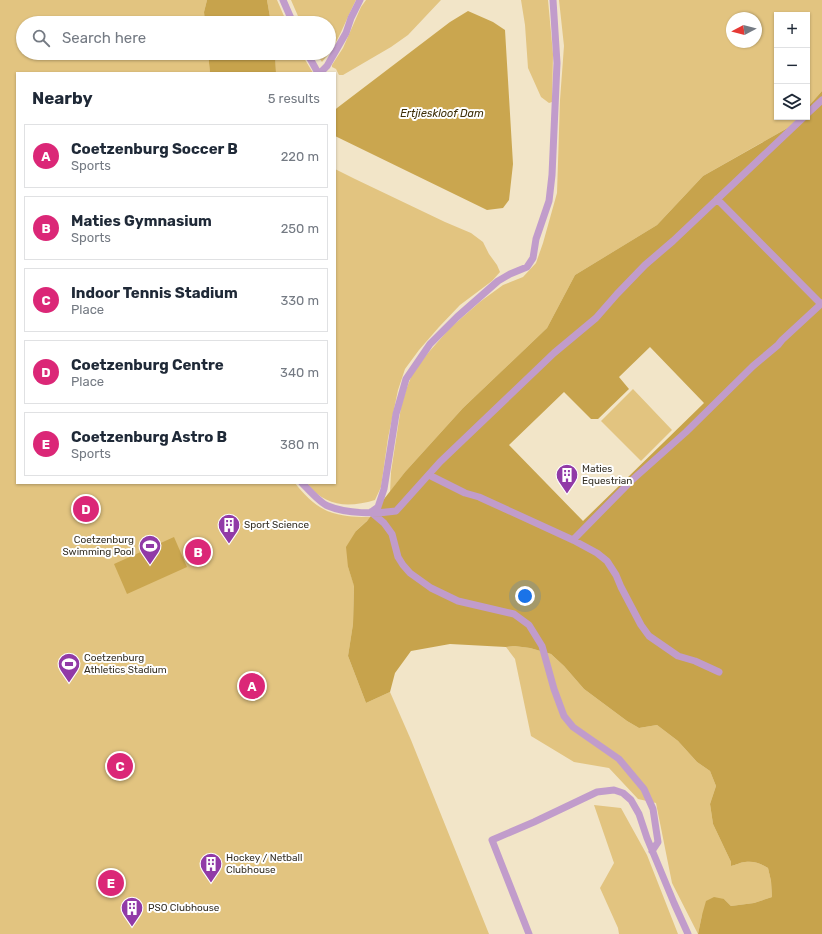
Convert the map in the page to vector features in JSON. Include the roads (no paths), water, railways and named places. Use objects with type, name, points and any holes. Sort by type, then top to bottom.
[{"type":"street","points":[[283,0],[290,16]]},
{"type":"street","points":[[336,50],[346,33],[351,18],[360,0]]},
{"type":"street","points":[[370,512],[378,507],[384,489],[396,414],[406,379],[430,344],[457,317],[498,281],[527,267],[533,258],[536,240],[549,201],[552,175],[558,63],[553,0]]},
{"type":"street","points":[[311,60],[318,72]]},
{"type":"street","points":[[320,72],[327,66],[330,60]]},
{"type":"street","points":[[810,111],[822,100]]},
{"type":"street","points":[[303,484],[326,506],[348,511],[386,513],[396,511],[440,462],[554,353],[596,318],[645,265],[673,241],[801,120]]},
{"type":"street","points":[[573,540],[631,481],[686,432],[753,366],[778,345],[821,304],[717,199]]},
{"type":"street","points":[[429,475],[465,493],[479,497],[573,540],[597,553],[607,561],[616,575],[641,625],[649,636],[678,656],[695,661],[719,672]]},
{"type":"street","points":[[370,512],[384,523],[392,534],[398,556],[403,565],[410,573],[431,588],[458,601],[514,614],[529,625],[542,646],[554,689],[564,716],[573,728],[620,760],[644,789],[652,809],[656,825],[658,842],[652,851]]},
{"type":"street","points":[[528,934],[492,840],[597,792],[614,790],[623,793],[631,800],[639,814],[652,851],[674,903],[689,933]]},
{"type":"water","name":"Ertjieskloof Dam","points":[[468,11],[493,22],[505,30],[513,164],[509,200],[503,208],[487,210],[336,136],[336,109],[450,22]]},
{"type":"water","name":"Coetzenburg Swimming Pool","points":[[174,537],[187,567],[127,594],[114,564]]},
{"type":"place","name":"Maties Equestrian","points":[[567,494]]},
{"type":"place","name":"Coetzenburg Centre","points":[[86,509]]},
{"type":"place","name":"Sport Science","points":[[229,544]]},
{"type":"place","name":"Maties Gymnasium","points":[[198,552]]},
{"type":"place","name":"Coetzenburg Swimming Pool","points":[[150,566]]},
{"type":"place","name":"Coetzenburg Athletics Stadium","points":[[69,684]]},
{"type":"place","name":"Coetzenburg Soccer B","points":[[252,686]]},
{"type":"place","name":"Indoor Tennis Stadium","points":[[120,766]]},
{"type":"place","name":"Coetzenburg Astro B","points":[[111,883]]},
{"type":"place","name":"Hockey / Netball Clubhouse","points":[[211,884]]},
{"type":"place","name":"PSO Clubhouse","points":[[132,928]]}]
